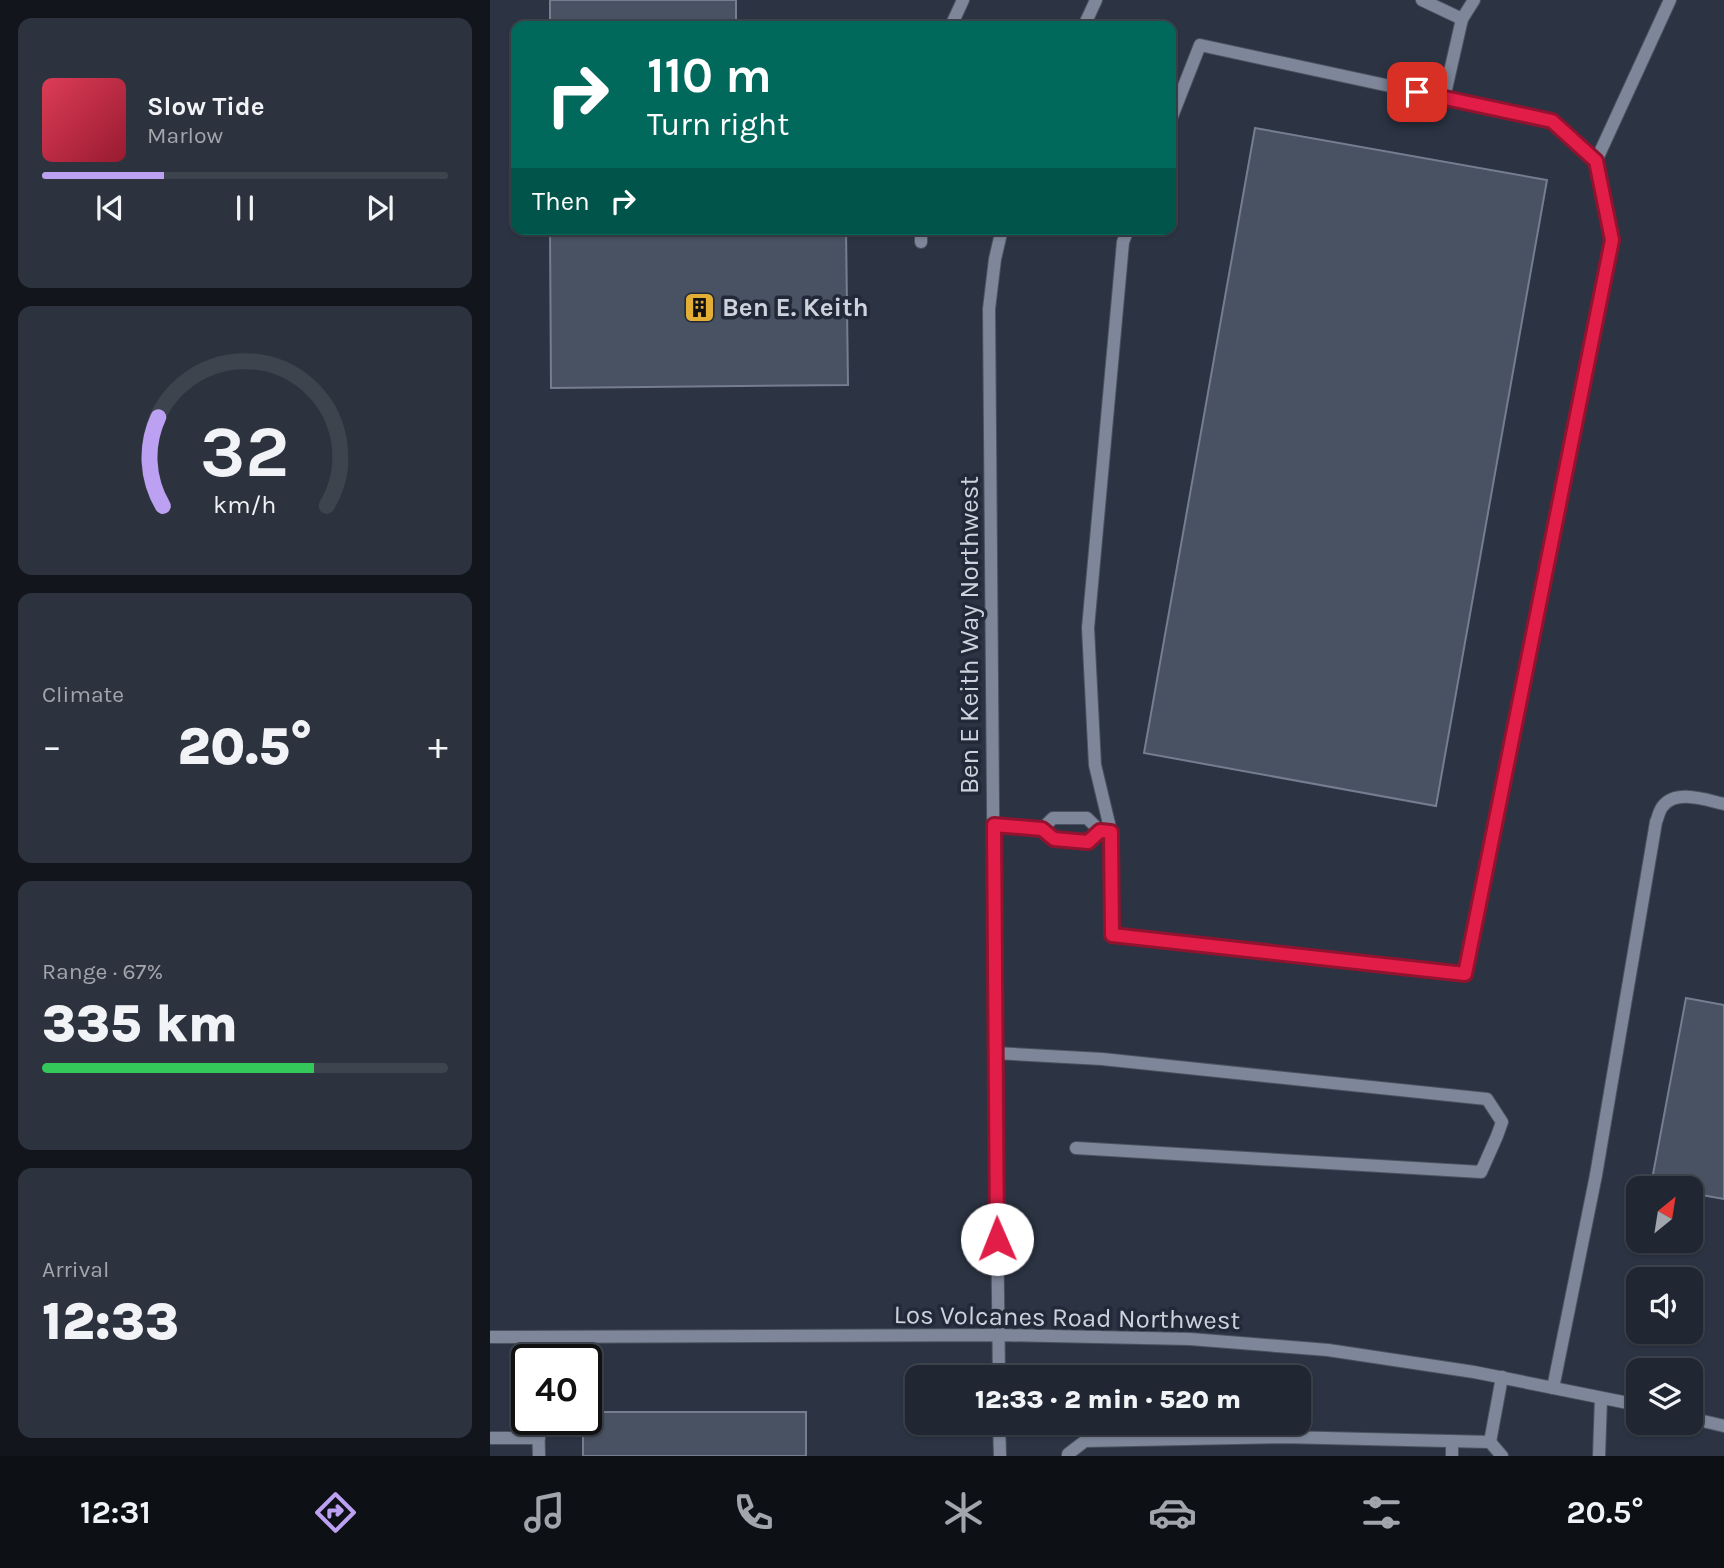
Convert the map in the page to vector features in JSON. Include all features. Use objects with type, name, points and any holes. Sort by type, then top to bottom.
[{"type":"street","points":[[953,21],[963,0]]},
{"type":"street","points":[[1086,21],[1096,0]]},
{"type":"street","points":[[1422,0],[1462,19]]},
{"type":"street","points":[[1444,98],[1462,19],[1474,0]]},
{"type":"street","points":[[1126,235],[1087,628],[1095,765],[1105,831],[1112,935],[1465,974],[1612,240],[1596,161],[1670,0]]},
{"type":"street","points":[[1176,107],[1200,45],[1552,121],[1596,161]]},
{"type":"street","name":"Ben E Keith Way Northwest","points":[[999,1365],[989,309],[1001,235]]},
{"type":"street","points":[[1553,1388],[1596,1175],[1656,822],[1662,806],[1675,797],[1724,804]]},
{"type":"street","points":[[1042,829],[1053,818],[1087,818],[1105,831]]},
{"type":"street","points":[[994,825],[1042,829],[1054,839],[1088,842],[1105,831]]},
{"type":"street","points":[[995,1053],[1102,1059],[1487,1099],[1502,1122],[1481,1172],[1076,1148]]},
{"type":"street","name":"Los Volcanes Road Northwest","points":[[490,1337],[999,1335],[1190,1339],[1314,1349],[1474,1371],[1626,1403]]},
{"type":"street","points":[[536,1337],[536,1344]]},
{"type":"street","points":[[1490,1442],[1502,1377]]},
{"type":"street","points":[[1599,1456],[1601,1398]]},
{"type":"street","points":[[1703,1421],[1724,1426]]},
{"type":"street","points":[[999,1435],[1000,1456]]},
{"type":"street","points":[[1068,1456],[1085,1441],[1283,1437],[1490,1442],[1502,1456]]},
{"type":"street","points":[[490,1438],[538,1438],[539,1456]]},
{"type":"street","points":[[1452,1441],[1452,1456]]},
{"type":"building","points":[[550,0],[736,0],[736,21],[550,21]]},
{"type":"building","points":[[1255,128],[1547,180],[1436,806],[1144,753]]},
{"type":"building","name":"Ben E. Keith","points":[[550,235],[846,235],[848,385],[551,388]]},
{"type":"building","points":[[1686,998],[1724,1005],[1724,1199],[1703,1195],[1703,1176],[1653,1176]]},
{"type":"building","points":[[602,1412],[806,1412],[806,1456],[583,1456],[583,1435],[602,1435]]},
{"type":"place","name":"Ben E. Keith","points":[[699,307]]},
{"type":"route","points":[[997,1239],[994,825],[1042,829],[1054,839],[1088,842],[1100,831],[1111,832],[1112,935],[1465,974],[1612,240],[1596,161],[1552,121],[1417,92]]}]
